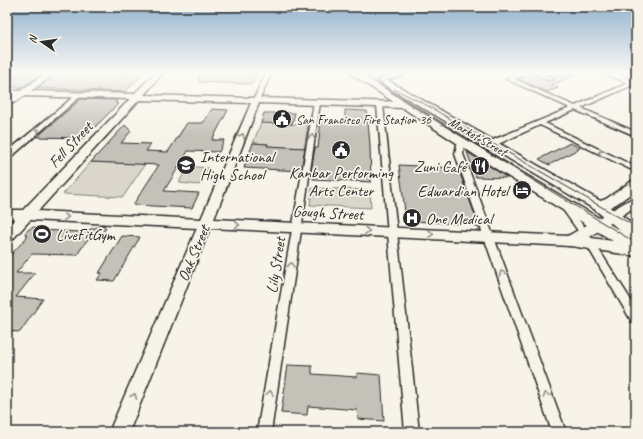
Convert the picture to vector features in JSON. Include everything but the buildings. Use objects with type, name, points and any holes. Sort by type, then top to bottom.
[{"type":"main road","points":[[7,104],[21,94]]},
{"type":"main road","points":[[50,94],[404,105]]},
{"type":"main road","name":"Fell Street","points":[[7,236],[139,94]]},
{"type":"main road","name":"Market Street","points":[[387,94],[562,203],[609,218],[636,222]]},
{"type":"main road","name":"Market Street","points":[[406,94],[599,206],[636,248]]},
{"type":"main road","name":"Oak Street","points":[[119,432],[256,101]]},
{"type":"main road","name":"Market Street","points":[[404,105],[424,110],[556,187],[585,198]]},
{"type":"main road","name":"Market Street","points":[[473,148],[517,170],[569,202],[609,218],[636,234]]},
{"type":"main road","points":[[599,206],[610,202],[636,184]]},
{"type":"main road","points":[[587,238],[609,218],[636,200]]},
{"type":"main road","name":"Gough Street","points":[[7,214],[570,241]]},
{"type":"main road","points":[[570,241],[587,238],[636,248]]},
{"type":"street","name":"Oak Street","points":[[256,101],[259,94]]},
{"type":"street","points":[[544,94],[636,134]]},
{"type":"street","points":[[491,144],[607,94]]},
{"type":"street","points":[[7,156],[79,95]]},
{"type":"street","name":"Lily Street","points":[[264,432],[317,103]]},
{"type":"street","points":[[380,105],[412,432]]},
{"type":"street","points":[[540,123],[636,170]]},
{"type":"street","points":[[461,140],[459,154],[559,432]]},
{"type":"street","points":[[562,203],[587,238],[636,318]]},
{"type":"shaded area","points":[[261,123],[308,125],[304,148],[267,146],[268,144],[253,143]]},
{"type":"shaded area","points":[[91,162],[145,164],[123,197],[63,194]]},
{"type":"shaded area","points":[[188,168],[208,168],[199,185],[180,183],[180,180]]},
{"type":"shaded area","points":[[312,188],[370,190],[371,208],[310,205]]},
{"type":"tram line","points":[[394,94],[636,243]]},
{"type":"tram line","points":[[405,94],[421,102],[636,227]]},
{"type":"place","name":"San Francisco Fire Station 36","points":[[282,119]]},
{"type":"place","name":"Kanbar Performing Arts Center","points":[[341,150]]},
{"type":"place","name":"International High School","points":[[186,165]]},
{"type":"place","name":"Zuni Café","points":[[480,166]]},
{"type":"place","name":"Edwardian Hotel","points":[[522,190]]},
{"type":"place","name":"One Medical","points":[[412,218]]},
{"type":"place","name":"LiveFitGym","points":[[42,234]]}]
